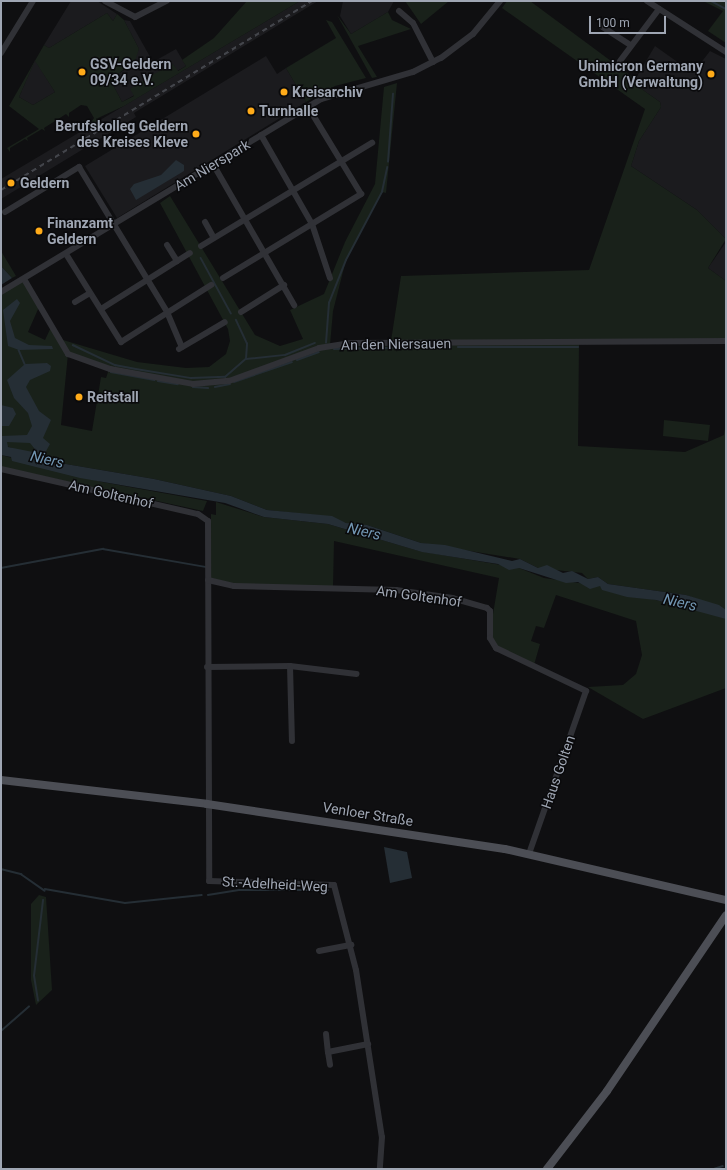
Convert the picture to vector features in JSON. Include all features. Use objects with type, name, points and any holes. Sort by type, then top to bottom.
[{"type":"main road","name":"Venloer Straße","points":[[1,780],[207,804],[529,854],[726,900]]},
{"type":"main road","points":[[547,1169],[607,1091],[726,915]]},
{"type":"street","points":[[1,53],[33,1]]},
{"type":"street","points":[[105,1],[135,17],[167,1]]},
{"type":"street","name":"Am Nierspark","points":[[1,292],[24,280],[213,164],[333,93],[395,78],[432,62],[472,34],[500,1]]},
{"type":"street","points":[[647,1],[726,52]]},
{"type":"street","points":[[620,61],[630,45],[659,9]]},
{"type":"street","points":[[399,11],[413,23],[432,62]]},
{"type":"street","points":[[601,26],[630,45]]},
{"type":"street","points":[[223,278],[361,194],[308,107]]},
{"type":"street","points":[[261,135],[294,190],[312,224],[330,278]]},
{"type":"street","points":[[201,246],[372,143]]},
{"type":"street","points":[[213,164],[266,252],[294,305]]},
{"type":"street","points":[[5,212],[79,167],[167,312],[180,348],[225,322]]},
{"type":"street","points":[[205,222],[214,238]]},
{"type":"street","points":[[167,245],[177,261]]},
{"type":"street","points":[[100,309],[190,253]]},
{"type":"street","points":[[66,254],[121,342],[211,285]]},
{"type":"street","name":"An den Niersauen","points":[[24,280],[68,354],[110,369],[193,384],[229,381],[319,348],[351,343],[726,341]]},
{"type":"street","points":[[241,312],[284,285]]},
{"type":"street","points":[[75,302],[90,293]]},
{"type":"street","name":"Am Goltenhof","points":[[1,469],[203,515],[209,528],[207,804]]},
{"type":"street","name":"Am Goltenhof","points":[[208,580],[234,586],[396,590],[452,598],[487,608],[490,611],[490,638],[496,648],[586,691]]},
{"type":"street","points":[[208,667],[290,666],[357,674]]},
{"type":"street","points":[[290,666],[292,741]]},
{"type":"street","name":"Haus Golten","points":[[529,854],[586,691]]},
{"type":"street","name":"St.-Adelheid-Weg","points":[[207,804],[210,881],[334,885],[351,945],[368,1044],[382,1137],[380,1169]]},
{"type":"street","points":[[319,952],[351,945]]},
{"type":"street","points":[[326,1034],[330,1065]]},
{"type":"street","points":[[328,1052],[368,1044]]},
{"type":"shaded area","points":[[71,1],[97,1],[117,14],[113,21],[107,13],[49,48],[44,45]]},
{"type":"shaded area","name":"GSV-Geldern 09/34 e.V.","points":[[247,1],[300,1],[124,106],[98,118],[100,122],[86,130],[94,118],[87,106],[81,105],[69,113],[69,117],[66,114],[44,128],[45,131],[42,129],[27,138],[28,141],[25,139],[10,148],[10,152],[7,148],[39,129],[9,106],[44,45],[49,48],[107,13],[113,21],[117,14],[124,20],[139,49],[135,61],[118,74],[112,83],[122,102],[134,96],[130,89],[154,74],[173,64],[178,71],[186,66],[182,60],[214,38]],"holes":[[[35,61],[55,92],[33,105],[19,97]]]},
{"type":"shaded area","points":[[300,1],[318,1],[134,113],[136,117],[1,199],[1,179]]},
{"type":"shaded area","points":[[343,1],[394,1],[388,12],[351,34],[340,16]]},
{"type":"shaded area","points":[[405,1],[449,1],[421,24]]},
{"type":"shaded area","points":[[507,1],[530,1],[634,78],[633,83],[660,102],[661,107],[639,141],[631,166],[697,210],[726,239],[708,268],[726,281],[726,338],[579,343],[578,446],[685,452],[724,435],[726,422],[726,610],[686,595],[608,584],[598,577],[588,579],[582,573],[538,568],[520,559],[421,543],[367,525],[356,526],[323,516],[267,510],[231,496],[154,479],[48,461],[1,444],[1,292],[24,279],[39,307],[28,332],[45,340],[52,325],[63,340],[137,362],[186,368],[209,367],[226,354],[230,341],[228,329],[160,203],[170,196],[255,335],[280,346],[303,339],[290,310],[324,294],[345,242],[375,184],[384,87],[397,83],[386,193],[382,192],[346,260],[333,311],[330,345],[391,341],[401,276],[589,270],[645,109],[502,8]],"holes":[[[68,354],[110,369],[196,384],[108,372],[106,378],[101,377],[92,431],[61,425]]]},
{"type":"shaded area","points":[[703,1],[726,1],[726,43],[708,31],[723,11]]},
{"type":"shaded area","points":[[388,12],[392,20],[411,29],[358,46],[377,77],[372,78],[337,15],[351,34]]},
{"type":"shaded area","points":[[124,20],[130,21],[153,62],[176,49],[186,66],[122,102],[112,83],[118,74],[132,65],[139,49]]},
{"type":"shaded area","points":[[326,20],[332,22],[366,78],[335,86],[306,102],[286,68],[336,38]]},
{"type":"shaded area","points":[[655,46],[693,73],[710,51],[726,59],[726,239],[697,210],[631,166],[639,141],[661,107],[660,102],[633,83]]},
{"type":"shaded area","name":"Berufskolleg Geldern des Kreises Kleve","points":[[266,56],[277,74],[286,68],[306,102],[117,218],[85,166]]},
{"type":"shaded area","points":[[35,60],[55,92],[33,105],[19,97]]},
{"type":"shaded area","points":[[726,242],[726,281],[708,268]]},
{"type":"shaded area","points":[[1,251],[16,276],[12,278],[1,266]]},
{"type":"shaded area","points":[[664,420],[710,425],[708,441],[663,436]]},
{"type":"shaded area","points":[[1,455],[102,482],[207,501],[203,511],[1,467]]},
{"type":"shaded area","points":[[216,502],[264,517],[328,524],[419,551],[519,568],[544,578],[600,586],[720,616],[726,619],[726,688],[643,719],[588,687],[623,685],[636,674],[642,655],[636,621],[556,595],[544,628],[536,626],[531,641],[540,644],[534,665],[496,649],[489,638],[499,578],[334,541],[333,587],[234,584],[211,578],[211,514],[216,515]]},
{"type":"shaded area","points":[[39,895],[46,897],[52,990],[36,1005],[31,980],[31,904]]},
{"type":"water","points":[[176,160],[184,165],[184,171],[136,200],[130,189],[134,184],[161,175]]},
{"type":"water","points":[[1,266],[12,278],[1,285]]},
{"type":"water","points":[[17,299],[20,303],[10,321],[15,338],[29,345],[52,346],[53,349],[19,350],[8,346],[3,310]]},
{"type":"water","name":"Niers","points":[[47,363],[51,366],[50,371],[30,380],[26,387],[39,411],[51,420],[43,438],[50,444],[45,453],[48,461],[154,479],[231,496],[267,510],[332,516],[346,523],[367,525],[421,543],[445,545],[512,561],[520,559],[538,568],[547,565],[563,573],[572,571],[588,579],[598,577],[608,584],[686,595],[719,605],[726,610],[726,619],[656,600],[627,597],[602,590],[600,586],[590,589],[578,582],[566,583],[519,568],[509,570],[498,564],[422,552],[328,524],[264,517],[225,503],[80,478],[12,461],[11,457],[1,455],[1,436],[27,435],[32,426],[28,413],[14,398],[7,380],[25,364]],"holes":[[[7,442],[30,443],[38,453],[8,447]]]},
{"type":"water","points":[[1,405],[13,408],[16,414],[9,426],[1,426]]},
{"type":"water","points":[[384,847],[407,852],[412,878],[390,883]]},
{"type":"waterway","points":[[711,1],[726,9]]},
{"type":"waterway","points":[[388,162],[393,94]]},
{"type":"waterway","points":[[326,343],[329,303],[346,260],[382,192],[387,168]]},
{"type":"waterway","points":[[201,258],[231,313]]},
{"type":"waterway","points":[[73,345],[115,365],[191,378],[225,377],[246,359],[247,344],[236,320]]},
{"type":"waterway","points":[[246,359],[285,355],[315,343]]},
{"type":"waterway","points":[[382,348],[451,347]]},
{"type":"waterway","points":[[458,347],[578,347]]},
{"type":"waterway","points":[[334,349],[376,348]]},
{"type":"waterway","points":[[19,350],[25,364]]},
{"type":"waterway","points":[[297,360],[319,352]]},
{"type":"waterway","points":[[234,382],[292,362]]},
{"type":"waterway","points":[[111,372],[154,380]]},
{"type":"waterway","points":[[158,381],[178,384]]},
{"type":"waterway","points":[[215,387],[230,384]]},
{"type":"waterway","points":[[193,387],[208,388]]},
{"type":"waterway","points":[[1,568],[103,549],[206,567]]},
{"type":"waterway","points":[[1,869],[21,874],[45,891]]},
{"type":"waterway","points":[[45,889],[125,903],[202,895]]},
{"type":"waterway","points":[[208,895],[239,890],[328,890]]},
{"type":"waterway","points":[[38,1001],[34,976],[43,901]]},
{"type":"waterway","points":[[1,1031],[29,1007]]},
{"type":"waterway","points":[[714,1169],[723,1166]]},
{"type":"railway","points":[[1,190],[312,1]]},
{"type":"place","name":"GSV-Geldern 09/34 e.V.","points":[[82,72]]},
{"type":"place","name":"Unimicron Germany GmbH (Verwaltung)","points":[[711,74]]},
{"type":"place","name":"Kreisarchiv","points":[[284,92]]},
{"type":"place","name":"Turnhalle","points":[[251,111]]},
{"type":"place","name":"Berufskolleg Geldern des Kreises Kleve","points":[[196,134]]},
{"type":"place","name":"Geldern","points":[[11,183]]},
{"type":"place","name":"Finanzamt Geldern","points":[[39,231]]},
{"type":"place","name":"Reitstall","points":[[79,397]]}]
